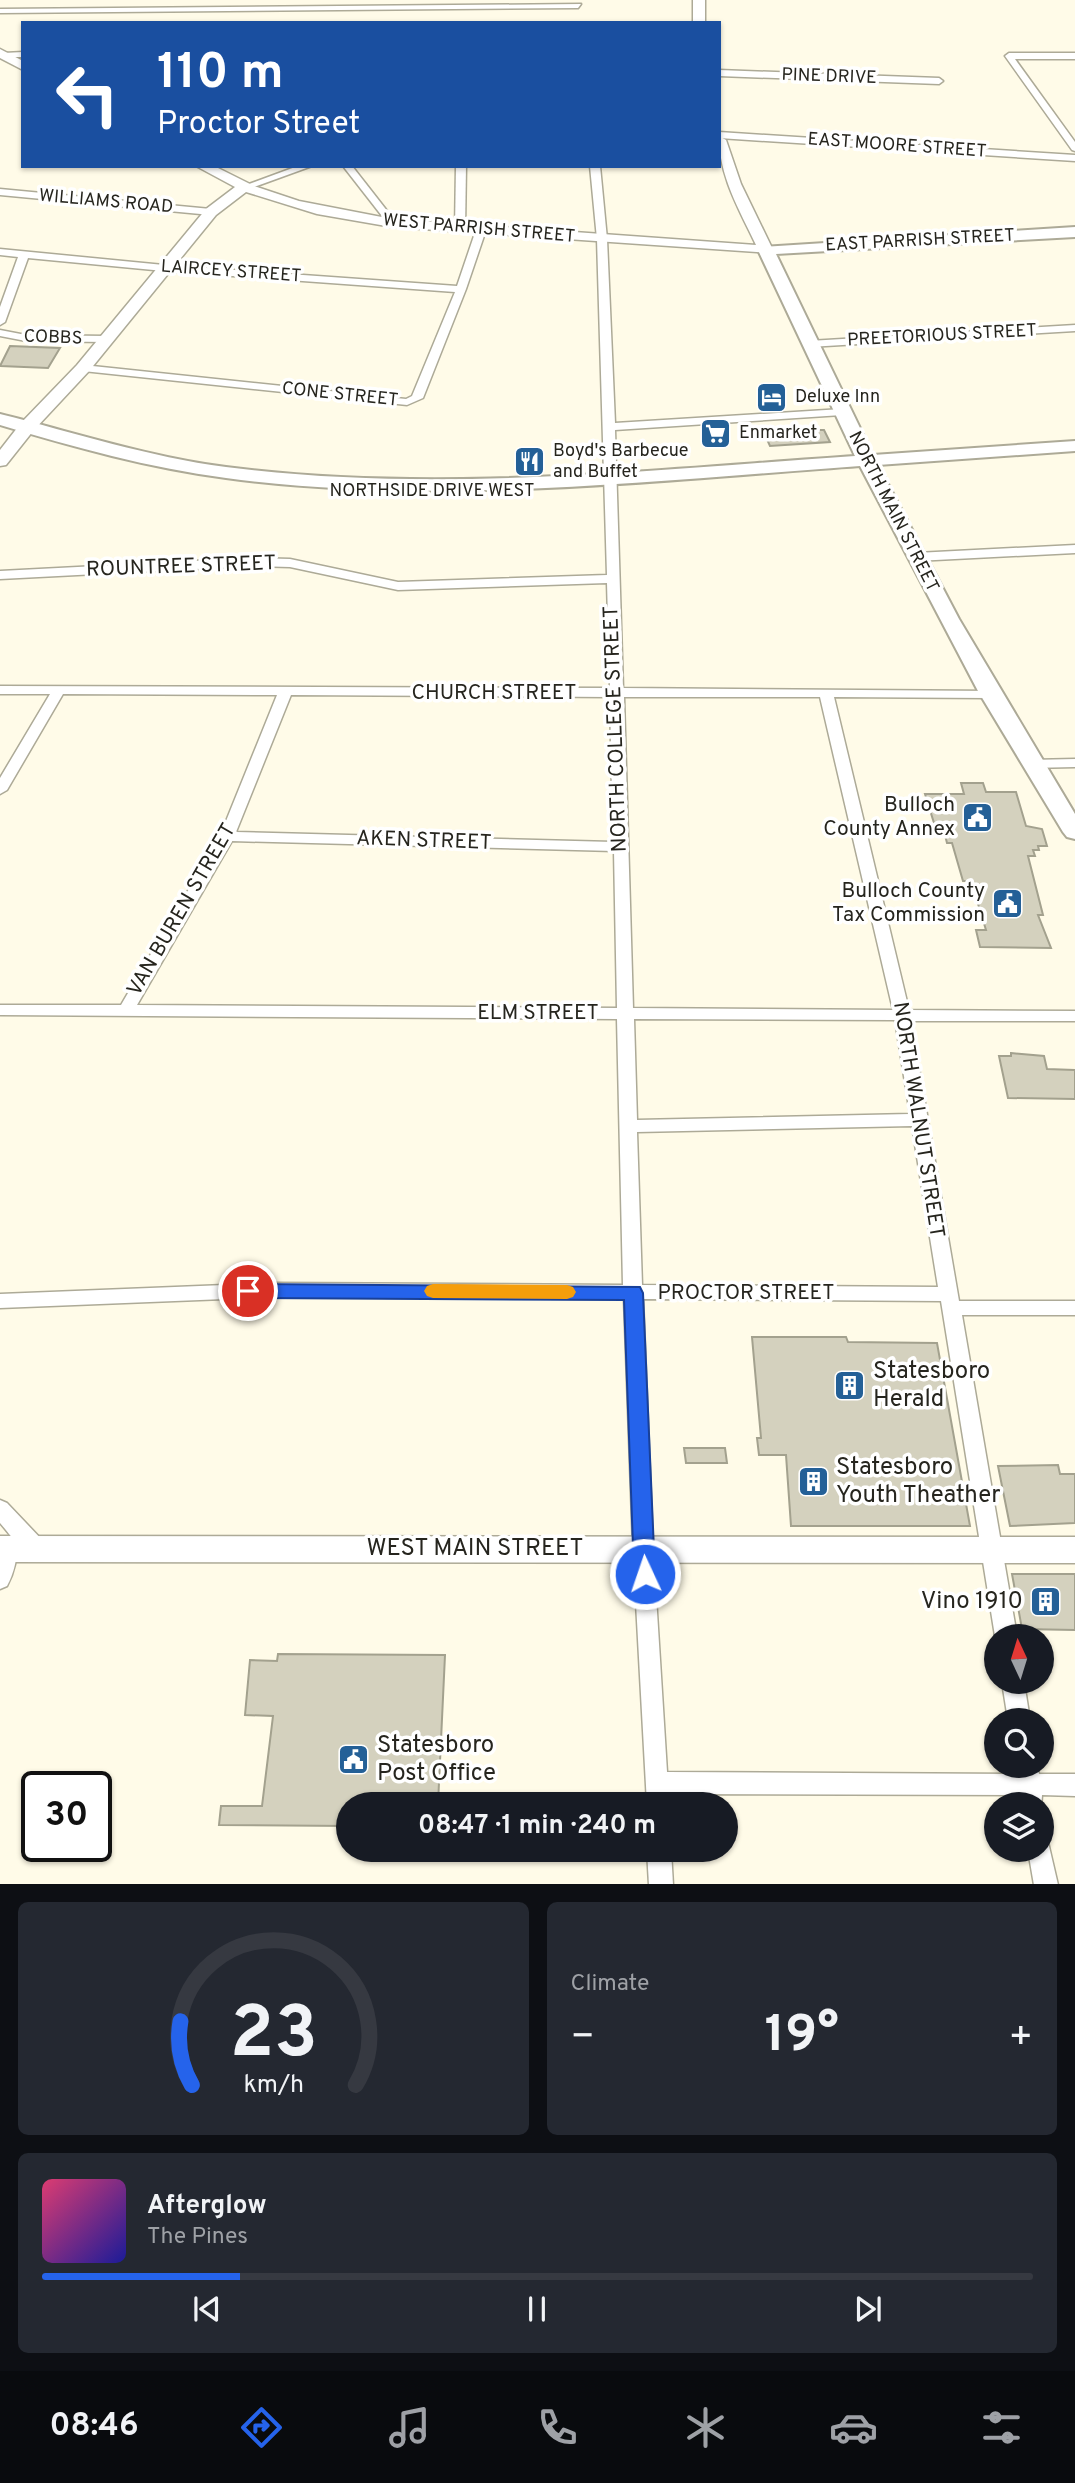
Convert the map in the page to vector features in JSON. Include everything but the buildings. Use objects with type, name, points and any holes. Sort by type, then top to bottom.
[{"type":"main road","name":"EAST PARRISH STREET","points":[[766,250],[1075,232]]},
{"type":"main road","name":"NORTH MAIN STREET","points":[[766,250],[842,412],[988,694],[1075,832]]},
{"type":"main road","name":"NORTHSIDE DRIVE WEST","points":[[0,419],[23,432],[76,453],[166,473],[310,490],[444,494],[869,465]]},
{"type":"main road","name":"NORTHSIDE DRIVE WEST","points":[[0,430],[23,432]]},
{"type":"main road","points":[[869,465],[1075,446]]},
{"type":"main road","points":[[869,465],[1075,454]]},
{"type":"street","points":[[699,0],[699,21]]},
{"type":"street","points":[[0,11],[578,7]]},
{"type":"street","points":[[2,54],[21,54]]},
{"type":"street","points":[[2,54],[21,65]]},
{"type":"street","points":[[1075,56],[1009,56],[1075,148]]},
{"type":"street","name":"PINE DRIVE","points":[[721,73],[939,81]]},
{"type":"street","name":"EAST MOORE STREET","points":[[721,135],[1075,158]]},
{"type":"street","name":"NORTH MAIN STREET","points":[[721,146],[734,184],[766,250]]},
{"type":"street","name":"WEST PARRISH STREET","points":[[207,168],[243,188],[304,209],[392,223],[766,250]]},
{"type":"street","points":[[0,461],[23,432],[83,368],[211,212],[243,188],[302,168]]},
{"type":"street","points":[[349,168],[392,223]]},
{"type":"street","points":[[460,168],[460,229]]},
{"type":"street","name":"NORTH COLLEGE STREET","points":[[595,168],[602,239],[611,483],[633,1293],[643,1548],[657,1792]]},
{"type":"street","name":"WILLIAMS ROAD","points":[[0,192],[211,212]]},
{"type":"street","name":"CONE STREET","points":[[83,368],[407,402],[417,398],[461,289],[481,230]]},
{"type":"street","name":"LAIRCEY STREET","points":[[0,252],[164,268],[461,289]]},
{"type":"street","name":"COBBS","points":[[0,322],[24,254]]},
{"type":"street","name":"PREETORIOUS STREET","points":[[810,344],[1075,328]]},
{"type":"street","name":"COBBS","points":[[0,333],[26,338],[106,340]]},
{"type":"street","points":[[608,427],[842,412]]},
{"type":"street","points":[[916,557],[1075,549]]},
{"type":"street","name":"ROUNTREE STREET","points":[[0,575],[252,562],[290,563],[398,586],[612,579]]},
{"type":"street","name":"CHURCH STREET","points":[[0,690],[988,694]]},
{"type":"street","points":[[0,790],[59,690]]},
{"type":"street","name":"VAN BUREN STREET","points":[[125,1012],[227,836],[286,691]]},
{"type":"street","name":"NORTH WALNUT STREET","points":[[826,694],[902,1014],[1004,1624]]},
{"type":"street","points":[[1030,764],[1075,763]]},
{"type":"street","name":"AKEN STREET","points":[[227,836],[620,847]]},
{"type":"street","name":"ELM STREET","points":[[0,1010],[1075,1016]]},
{"type":"street","points":[[629,1126],[919,1119]]},
{"type":"street","name":"PROCTOR STREET","points":[[0,1301],[273,1290],[633,1293],[949,1301],[1075,1308]]},
{"type":"street","points":[[0,1509],[38,1549]]},
{"type":"street","points":[[0,1580],[3,1549]]},
{"type":"street","name":"WEST MAIN STREET","points":[[3,1549],[1075,1550]]},
{"type":"street","points":[[704,1792],[1075,1785]]},
{"type":"street","points":[[660,1862],[661,1884]]},
{"type":"street","points":[[1042,1862],[1046,1884]]},
{"type":"slow traffic","points":[[433,1291],[567,1292]]},
{"type":"place","name":"Deluxe Inn","points":[[772,397]]},
{"type":"place","name":"Enmarket","points":[[716,433]]},
{"type":"place","name":"Boyd's Barbecue and Buffet","points":[[530,461]]},
{"type":"place","name":"Bulloch County Annex","points":[[978,817]]},
{"type":"place","name":"Bulloch County Tax Commission","points":[[1008,903]]},
{"type":"place","name":"Statesboro Herald","points":[[850,1386]]},
{"type":"place","name":"Statesboro Youth Theather","points":[[813,1482]]},
{"type":"place","name":"Vino 1910","points":[[1046,1602]]},
{"type":"place","name":"Statesboro Post Office","points":[[354,1760]]},
{"type":"route","points":[[248,1291],[633,1293],[645,1574]]}]
